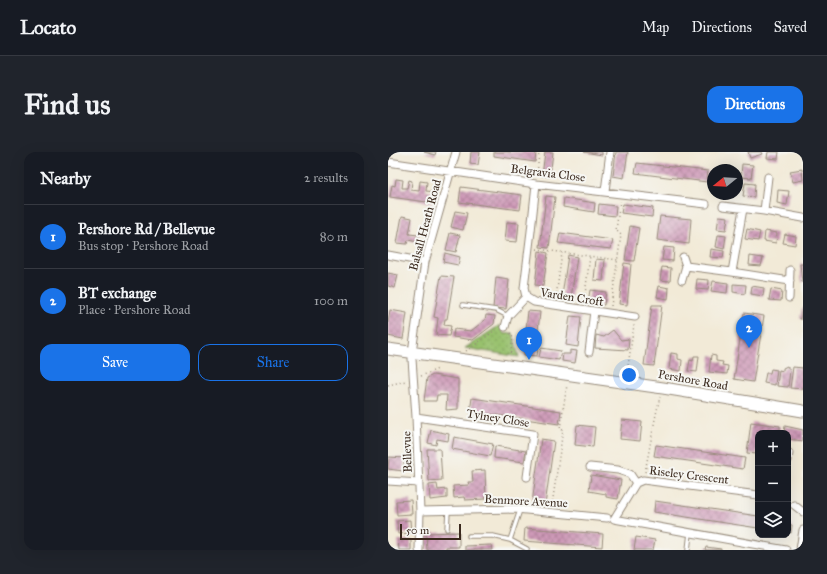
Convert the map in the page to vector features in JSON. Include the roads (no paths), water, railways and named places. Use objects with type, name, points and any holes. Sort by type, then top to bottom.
[{"type":"main road","name":"Pershore Road","points":[[388,349],[625,382],[803,411]]},
{"type":"street","name":"Balsall Heath Road","points":[[413,352],[425,262],[456,152]]},
{"type":"street","points":[[605,191],[610,152]]},
{"type":"street","name":"Belgravia Close","points":[[388,162],[536,184],[706,204]]},
{"type":"street","points":[[764,211],[768,177]]},
{"type":"street","name":"Varden Croft","points":[[536,184],[524,288],[526,298],[534,302],[635,317]]},
{"type":"street","points":[[723,206],[803,218]]},
{"type":"street","points":[[732,272],[743,208]]},
{"type":"street","points":[[388,255],[425,262]]},
{"type":"street","points":[[682,280],[686,266],[683,257]]},
{"type":"street","points":[[686,266],[790,281]]},
{"type":"street","points":[[789,298],[790,270]]},
{"type":"street","points":[[505,328],[508,316],[526,298]]},
{"type":"street","points":[[589,352],[594,311]]},
{"type":"street","name":"Bellevue","points":[[413,352],[412,360],[420,511],[419,550]]},
{"type":"street","name":"Tylney Close","points":[[416,417],[533,434],[527,477]]},
{"type":"street","points":[[590,467],[618,470],[630,474],[636,483]]},
{"type":"street","name":"Riseley Crescent","points":[[610,518],[636,483],[643,480],[755,495]]},
{"type":"street","points":[[388,481],[419,483]]},
{"type":"street","points":[[794,504],[803,512]]},
{"type":"street","name":"Benmore Avenue","points":[[420,511],[520,510],[610,518],[786,550]]},
{"type":"street","points":[[800,550],[803,530]]},
{"type":"street","points":[[740,550],[741,542]]},
{"type":"lane","points":[[463,305],[496,310],[508,316]]},
{"type":"lane","points":[[510,540],[520,510]]},
{"type":"lane","points":[[447,528],[448,511]]},
{"type":"lane","points":[[688,550],[690,533]]},
{"type":"lane","points":[[469,536],[493,536],[510,540],[527,549]]},
{"type":"place","name":"BT exchange","points":[[749,348]]},
{"type":"place","name":"Pershore Rd / Bellevue","points":[[529,360]]}]
